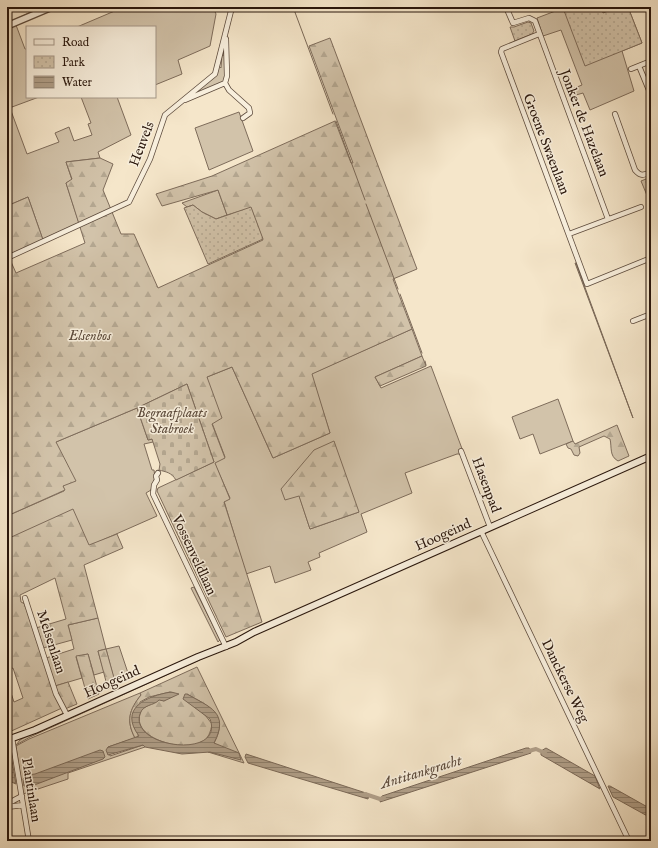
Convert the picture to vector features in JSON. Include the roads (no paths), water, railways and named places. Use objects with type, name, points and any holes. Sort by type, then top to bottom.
[{"type":"main road","name":"Hoogeind","points":[[7,744],[11,740],[651,456]]},
{"type":"street","points":[[7,26],[52,7]]},
{"type":"street","name":"Heuvels","points":[[7,258],[129,202],[150,159],[165,115],[215,74],[232,7]]},
{"type":"street","name":"Jonker de Hazelaan","points":[[506,7],[512,22],[515,23],[532,19],[539,34],[608,219]]},
{"type":"street","name":"Groene Swaenlaan","points":[[539,34],[502,49],[501,52],[587,284],[651,258]]},
{"type":"street","name":"Heuvels","points":[[183,100],[194,98],[225,84],[227,76],[225,36]]},
{"type":"street","points":[[631,69],[651,61]]},
{"type":"street","points":[[639,66],[651,95]]},
{"type":"street","points":[[225,84],[229,90],[249,108],[250,113],[243,118]]},
{"type":"street","points":[[615,114],[635,170],[639,175],[643,176],[651,172]]},
{"type":"street","points":[[569,234],[641,207]]},
{"type":"street","points":[[633,321],[651,314]]},
{"type":"street","name":"Hasenpad","points":[[461,451],[490,527]]},
{"type":"street","name":"Vossenveldlaan","points":[[158,473],[156,476],[157,480],[153,488],[153,494],[225,645]]},
{"type":"street","name":"Danckerse Weg","points":[[481,531],[629,841]]},
{"type":"street","name":"Melsenlaan","points":[[25,598],[56,694],[67,715]]},
{"type":"street","name":"Plantinlaan","points":[[11,740],[29,841]]},
{"type":"street","points":[[7,805],[22,796]]},
{"type":"street","points":[[7,805],[23,805]]},
{"type":"water","points":[[575,263],[576,263],[633,418]]},
{"type":"water","points":[[171,692],[179,694],[164,701],[159,700],[141,711],[140,726],[148,735],[161,741],[176,745],[192,744],[204,740],[211,732],[210,719],[183,699],[185,694],[187,694],[215,712],[220,724],[214,743],[239,753],[241,760],[210,752],[182,754],[145,747],[143,745],[108,755],[106,750],[108,747],[139,736],[133,726],[132,718],[138,705],[145,700]]},
{"type":"water","points":[[529,748],[531,753],[380,802],[382,796]]},
{"type":"water","points":[[546,748],[595,776],[600,789],[541,755],[541,751]]},
{"type":"water","points":[[100,750],[103,751],[105,757],[103,759],[29,787],[24,786],[23,779],[27,775],[35,774]]},
{"type":"water","points":[[7,753],[11,755],[16,784],[9,779],[7,775]]},
{"type":"water","points":[[246,754],[369,794],[368,799],[248,763],[245,757]]},
{"type":"water","points":[[608,786],[651,809],[651,818],[613,797]]},
{"type":"waterway","points":[[7,23],[42,7]]},
{"type":"waterway","points":[[293,7],[333,114]]},
{"type":"waterway","points":[[336,121],[365,200]]},
{"type":"waterway","points":[[366,204],[398,289]]},
{"type":"waterway","points":[[400,294],[422,353]]},
{"type":"waterway","points":[[425,361],[426,365]]},
{"type":"waterway","name":"Antitankgracht","points":[[525,752],[536,749],[545,753]]},
{"type":"waterway","name":"Antitankgracht","points":[[365,794],[380,799],[384,798]]},
{"type":"park label","name":"Elsenbos","points":[[90,336]]},
{"type":"park label","name":"Begraafplaats Stabroek","points":[[172,422]]}]
